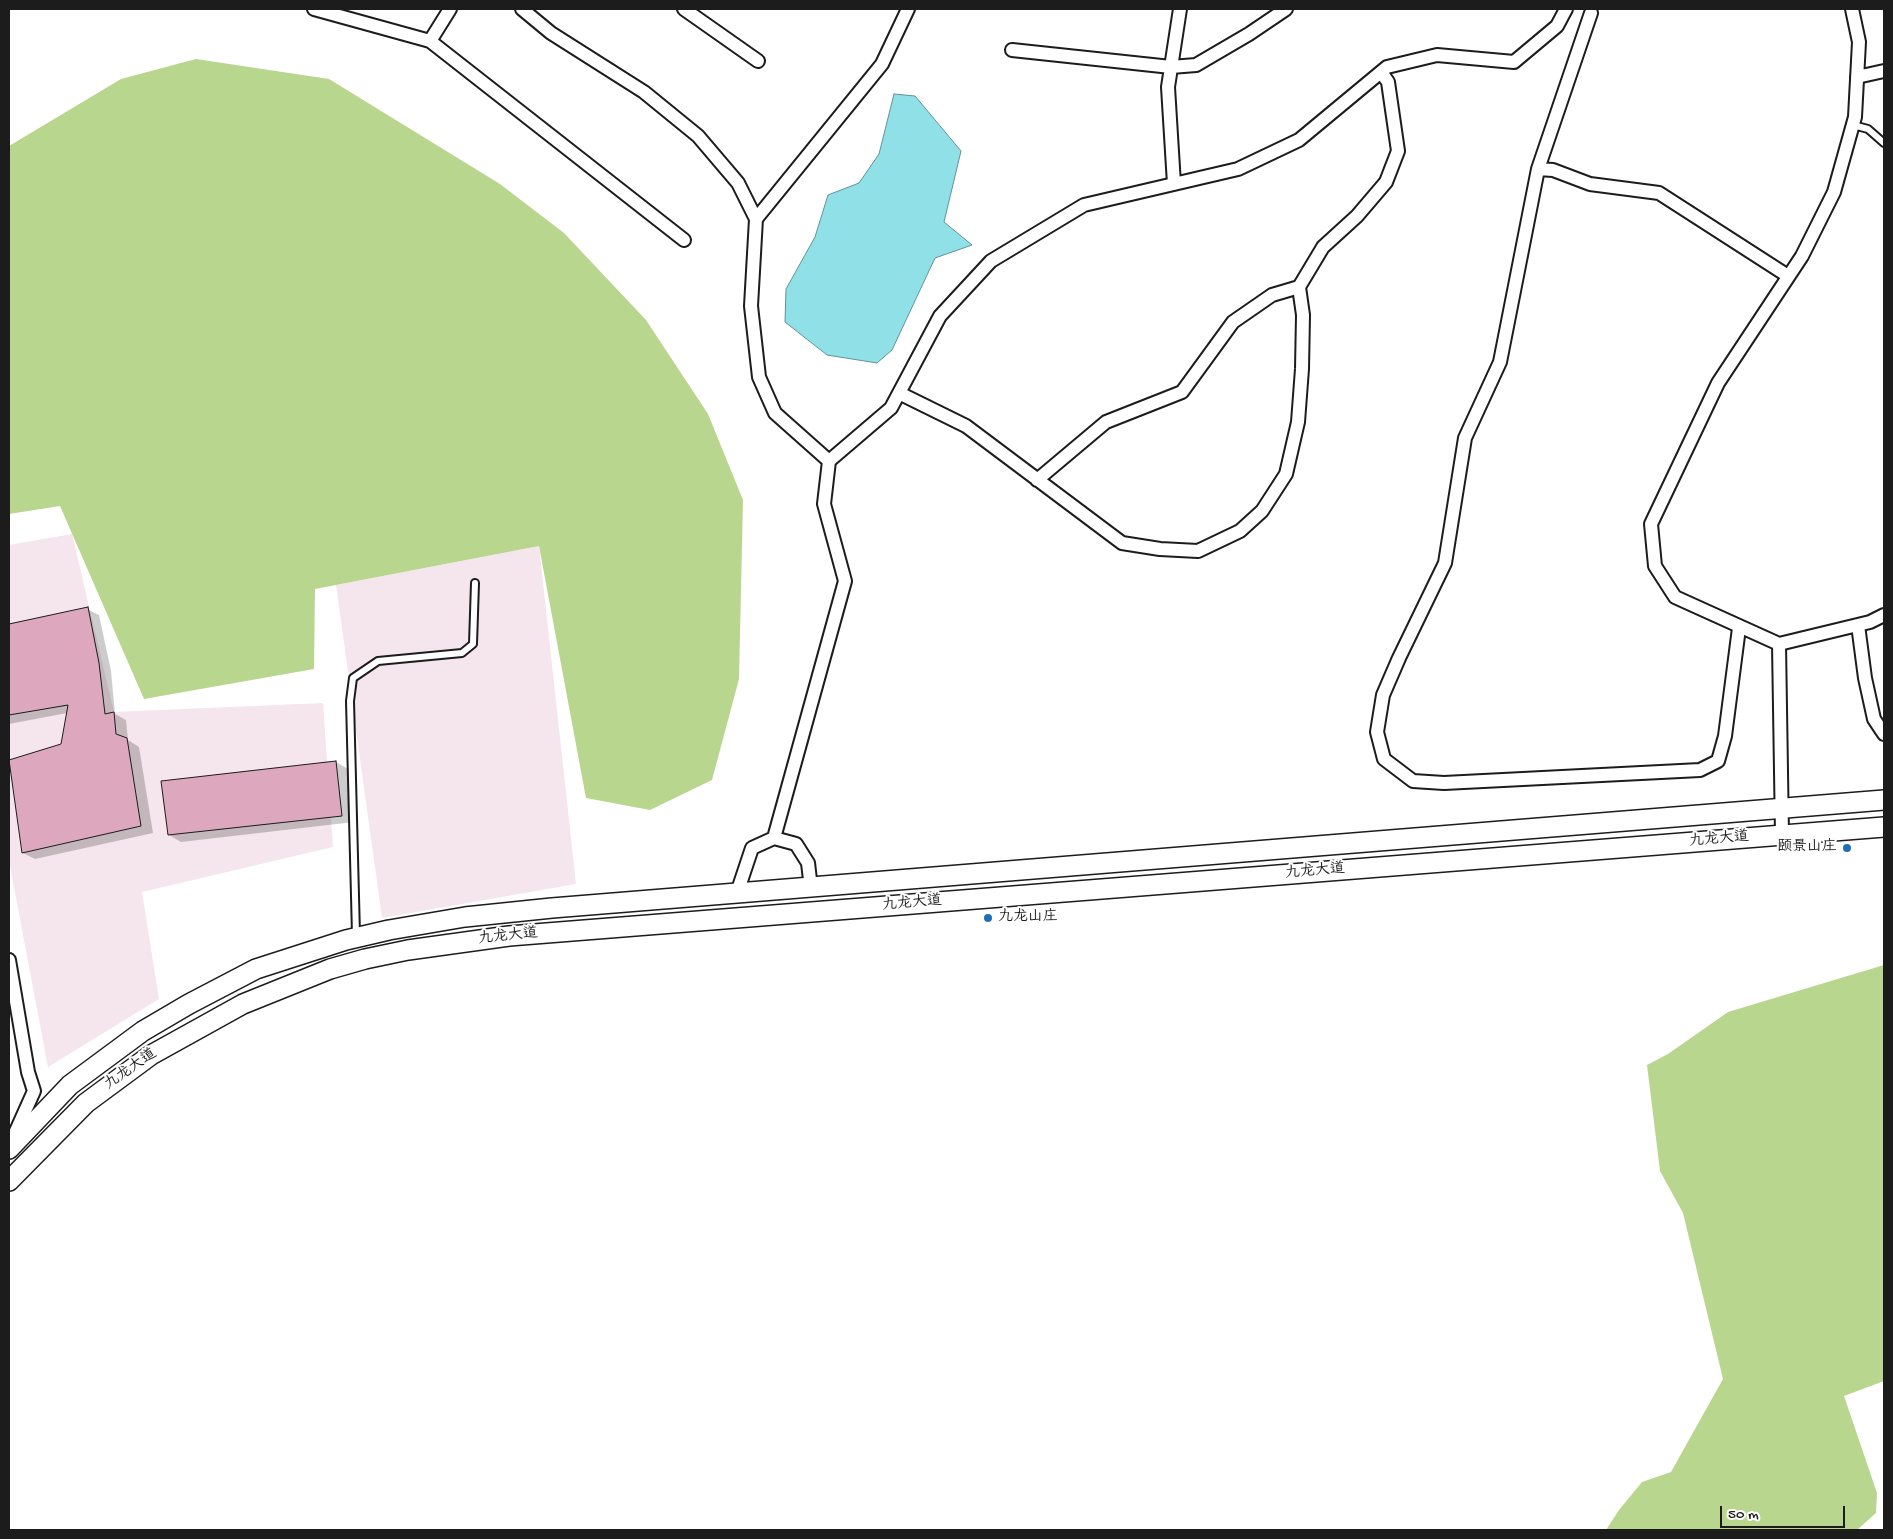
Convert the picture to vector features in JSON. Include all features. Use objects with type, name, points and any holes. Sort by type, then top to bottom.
[{"type":"main road","name":"九龙大道","points":[[9,1149],[70,1085],[143,1031],[189,1004],[256,969],[356,937],[465,917],[737,893],[1884,800]]},
{"type":"main road","name":"九龙大道","points":[[9,1181],[86,1102],[151,1054],[243,1004],[330,970],[365,959],[458,942],[784,914],[1884,827]]},
{"type":"main road","points":[[781,890],[784,914]]},
{"type":"street","points":[[314,9],[430,41],[684,240]]},
{"type":"street","points":[[430,41],[450,9]]},
{"type":"street","points":[[522,9],[551,33],[644,92],[698,136],[738,183],[756,219],[751,306],[759,377],[774,413],[829,461]]},
{"type":"street","points":[[684,9],[758,61]]},
{"type":"street","points":[[756,219],[882,64],[908,9]]},
{"type":"street","points":[[1174,184],[1168,87],[1180,9]]},
{"type":"street","points":[[1012,50],[1171,67],[1196,65],[1249,34],[1286,9]]},
{"type":"street","points":[[774,838],[845,581],[824,504],[829,461],[891,408],[940,316],[991,261],[1084,205],[1238,169],[1299,140],[1387,67],[1437,55],[1514,62],[1557,26],[1566,9]]},
{"type":"street","points":[[1852,9],[1859,42],[1853,125],[1834,192],[1802,256],[1718,383],[1651,524],[1655,566],[1675,597],[1739,628],[1779,644],[1870,622],[1884,615]]},
{"type":"street","points":[[1592,12],[1538,170],[1500,362],[1465,438],[1445,563],[1383,695],[1377,732],[1384,759],[1413,781],[1444,783],[1700,770],[1718,760],[1725,736],[1739,628]]},
{"type":"street","points":[[1857,76],[1884,71]]},
{"type":"street","points":[[899,393],[966,426],[1122,542],[1160,549],[1198,551],[1240,531],[1262,511],[1286,474],[1298,422],[1302,369],[1303,315],[1299,287],[1323,247],[1357,216],[1386,182],[1398,151],[1388,82],[1381,72]]},
{"type":"street","points":[[1538,170],[1552,170],[1590,184],[1659,193],[1788,276]]},
{"type":"street","points":[[1037,480],[1106,422],[1182,392],[1233,322],[1272,295],[1299,287]]},
{"type":"street","points":[[1858,625],[1864,678],[1874,719],[1884,734]]},
{"type":"street","points":[[1779,644],[1782,836]]},
{"type":"street","points":[[737,893],[752,848],[774,838],[796,844],[808,863],[811,888]]},
{"type":"street","points":[[9,960],[28,1072],[34,1090],[9,1149],[26,1163]]},
{"type":"lane","points":[[1853,125],[1868,129],[1884,143]]},
{"type":"lane","points":[[356,937],[350,701],[354,678],[378,661],[462,653],[473,644],[475,583]]},
{"type":"shaded area","points":[[72,534],[114,712],[323,703],[333,847],[142,892],[159,999],[48,1067],[9,861],[9,545]]},
{"type":"shaded area","points":[[539,546],[576,884],[382,918],[336,585]]},
{"type":"green space","points":[[196,59],[329,79],[500,184],[564,233],[646,320],[708,414],[743,500],[739,679],[712,780],[650,810],[586,798],[539,546],[315,589],[314,669],[144,699],[60,506],[9,514],[9,146],[121,79]]},
{"type":"green space","points":[[1884,965],[1884,1381],[1844,1396],[1877,1493],[1876,1513],[1857,1530],[1606,1530],[1619,1510],[1642,1482],[1671,1472],[1723,1379],[1683,1213],[1660,1171],[1647,1065],[1668,1054],[1728,1012]]},
{"type":"water","points":[[894,94],[915,96],[961,151],[944,222],[972,245],[935,258],[892,350],[877,363],[827,355],[785,322],[786,289],[815,237],[828,195],[859,183],[879,154]]},
{"type":"building","points":[[88,607],[99,663],[105,714],[114,712],[116,734],[127,738],[141,826],[22,853],[9,760],[61,744],[68,705],[9,715],[9,624]]},
{"type":"building","points":[[336,761],[342,816],[168,835],[161,781]]},
{"type":"place","name":"颐景山庄","points":[[1847,848]]},
{"type":"place","name":"九龙山庄","points":[[988,918]]}]
